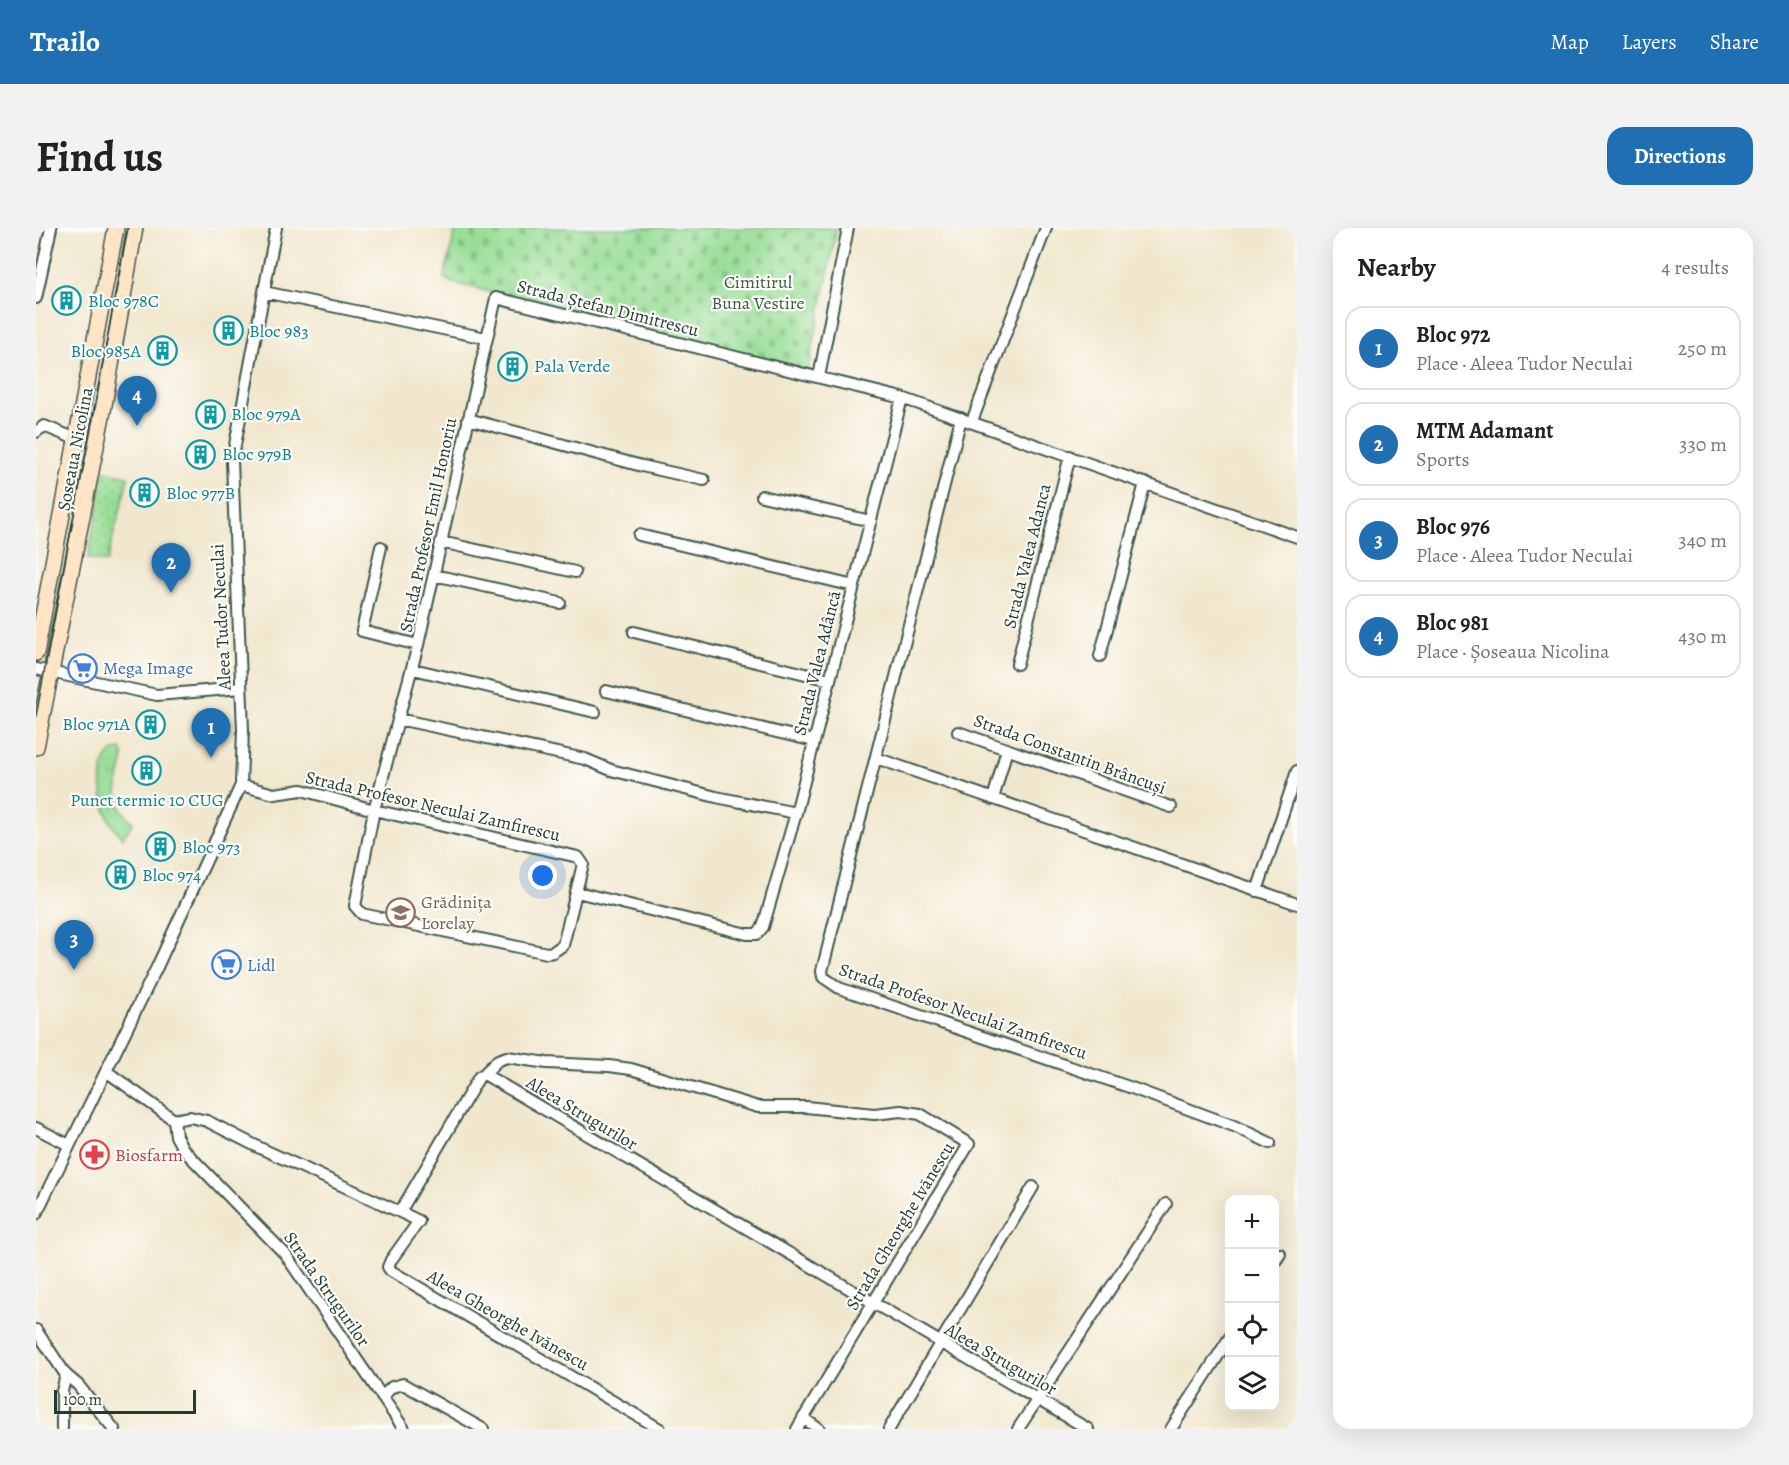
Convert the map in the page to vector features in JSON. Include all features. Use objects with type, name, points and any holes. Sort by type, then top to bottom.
[{"type":"main road","name":"Șoseaua Nicolina","points":[[37,646],[116,228]]},
{"type":"main road","name":"Șoseaua Nicolina","points":[[36,747],[57,648],[135,228]]},
{"type":"main road","points":[[37,646],[57,648]]},
{"type":"street","points":[[36,298],[51,228]]},
{"type":"street","name":"Aleea Tudor Neculai","points":[[36,1214],[39,1200],[106,1071],[241,786],[241,688],[232,461],[276,228]]},
{"type":"street","points":[[819,377],[848,228]]},
{"type":"street","name":"Strada Profesor Neculai Zamfirescu","points":[[1046,228],[1005,339],[966,420],[822,971],[828,983],[1129,1087],[1234,1126],[1270,1143]]},
{"type":"street","points":[[264,292],[486,338]]},
{"type":"street","name":"Strada Ștefan Dimitrescu","points":[[486,338],[496,298],[902,398]]},
{"type":"street","name":"Strada Profesor Emil Honoriu","points":[[486,338],[413,669],[374,810],[355,906],[362,914],[553,952],[565,941],[577,892]]},
{"type":"street","points":[[902,398],[1297,537]]},
{"type":"street","name":"Strada Valea Adâncă","points":[[577,892],[747,934],[757,934],[763,927],[796,813],[902,398]]},
{"type":"street","points":[[468,419],[642,466],[704,480]]},
{"type":"street","points":[[36,432],[44,426],[76,439]]},
{"type":"street","name":"Strada Valea Adanca","points":[[1017,664],[1070,456]]},
{"type":"street","points":[[1100,656],[1145,483]]},
{"type":"street","points":[[762,496],[871,521]]},
{"type":"street","points":[[639,535],[854,586]]},
{"type":"street","points":[[441,542],[575,572]]},
{"type":"street","points":[[381,547],[362,631],[418,645]]},
{"type":"street","points":[[434,575],[560,603]]},
{"type":"street","points":[[634,632],[830,680]]},
{"type":"street","points":[[36,669],[157,694],[241,688]]},
{"type":"street","points":[[413,669],[595,712]]},
{"type":"street","points":[[606,691],[814,741]]},
{"type":"street","points":[[398,719],[585,759],[611,770],[716,797],[796,813]]},
{"type":"street","name":"Strada Constantin Brâncuși","points":[[958,732],[1171,807]]},
{"type":"street","points":[[993,799],[1007,748]]},
{"type":"street","points":[[876,758],[1297,904]]},
{"type":"street","points":[[1257,891],[1297,771]]},
{"type":"street","name":"Strada Profesor Neculai Zamfirescu","points":[[241,786],[274,794],[302,790],[374,810],[574,856],[583,864],[577,892]]},
{"type":"street","name":"Strada Gheorghe Ivănescu","points":[[484,1074],[498,1060],[507,1057],[547,1063],[631,1069],[758,1107],[806,1107],[874,1114],[901,1111],[920,1114],[969,1144],[797,1429]]},
{"type":"street","points":[[106,1071],[174,1120],[190,1117],[207,1121],[260,1149],[399,1212],[479,1077],[484,1074]]},
{"type":"street","name":"Aleea Strugurilor","points":[[484,1074],[1088,1429]]},
{"type":"street","name":"Strada Strugurilor","points":[[174,1120],[176,1136],[183,1149],[285,1254],[404,1429]]},
{"type":"street","points":[[36,1128],[69,1145]]},
{"type":"street","points":[[889,1429],[1033,1187]]},
{"type":"street","points":[[1018,1429],[1166,1204]]},
{"type":"street","name":"Aleea Gheorghe Ivănescu","points":[[399,1212],[419,1221],[391,1260],[388,1267],[391,1271],[660,1429]]},
{"type":"street","points":[[36,1330],[66,1375],[78,1385],[114,1429]]},
{"type":"street","points":[[1171,1429],[1225,1345]]},
{"type":"street","points":[[62,1429],[62,1391],[66,1375]]},
{"type":"street","points":[[382,1397],[392,1387],[403,1384],[483,1429]]},
{"type":"street","points":[[803,1418],[819,1429]]},
{"type":"green space","name":"Cimitirul Buna Vestire","points":[[456,228],[837,228],[808,371],[450,282],[444,278]]},
{"type":"green space","points":[[104,471],[128,476],[107,562],[88,558]]},
{"type":"green space","points":[[121,749],[123,763],[118,781],[118,802],[123,812],[133,822],[123,838],[109,819],[102,790],[103,768],[106,759],[112,752]]},
{"type":"tram line","points":[[36,716],[128,228]]},
{"type":"place","name":"Bloc 978C","points":[[67,301]]},
{"type":"place","name":"Bloc 983","points":[[228,331]]},
{"type":"place","name":"Bloc 985A","points":[[162,351]]},
{"type":"place","name":"Pala Verde","points":[[513,366]]},
{"type":"place","name":"Bloc 979A","points":[[210,414]]},
{"type":"place","name":"Bloc 981","points":[[137,426]]},
{"type":"place","name":"Bloc 979B","points":[[201,454]]},
{"type":"place","name":"Bloc 977B","points":[[145,493]]},
{"type":"place","name":"MTM Adamant","points":[[171,593]]},
{"type":"place","name":"Mega Image","points":[[82,668]]},
{"type":"place","name":"Bloc 971A","points":[[151,724]]},
{"type":"place","name":"Bloc 972","points":[[211,758]]},
{"type":"place","name":"Punct termic 10 CUG","points":[[147,771]]},
{"type":"place","name":"Bloc 973","points":[[161,847]]},
{"type":"place","name":"Bloc 974","points":[[121,875]]},
{"type":"place","name":"Grădinița Lorelay","points":[[400,912]]},
{"type":"place","name":"Lidl","points":[[226,965]]},
{"type":"place","name":"Bloc 976","points":[[74,970]]},
{"type":"place","name":"Biosfarm","points":[[94,1155]]}]
